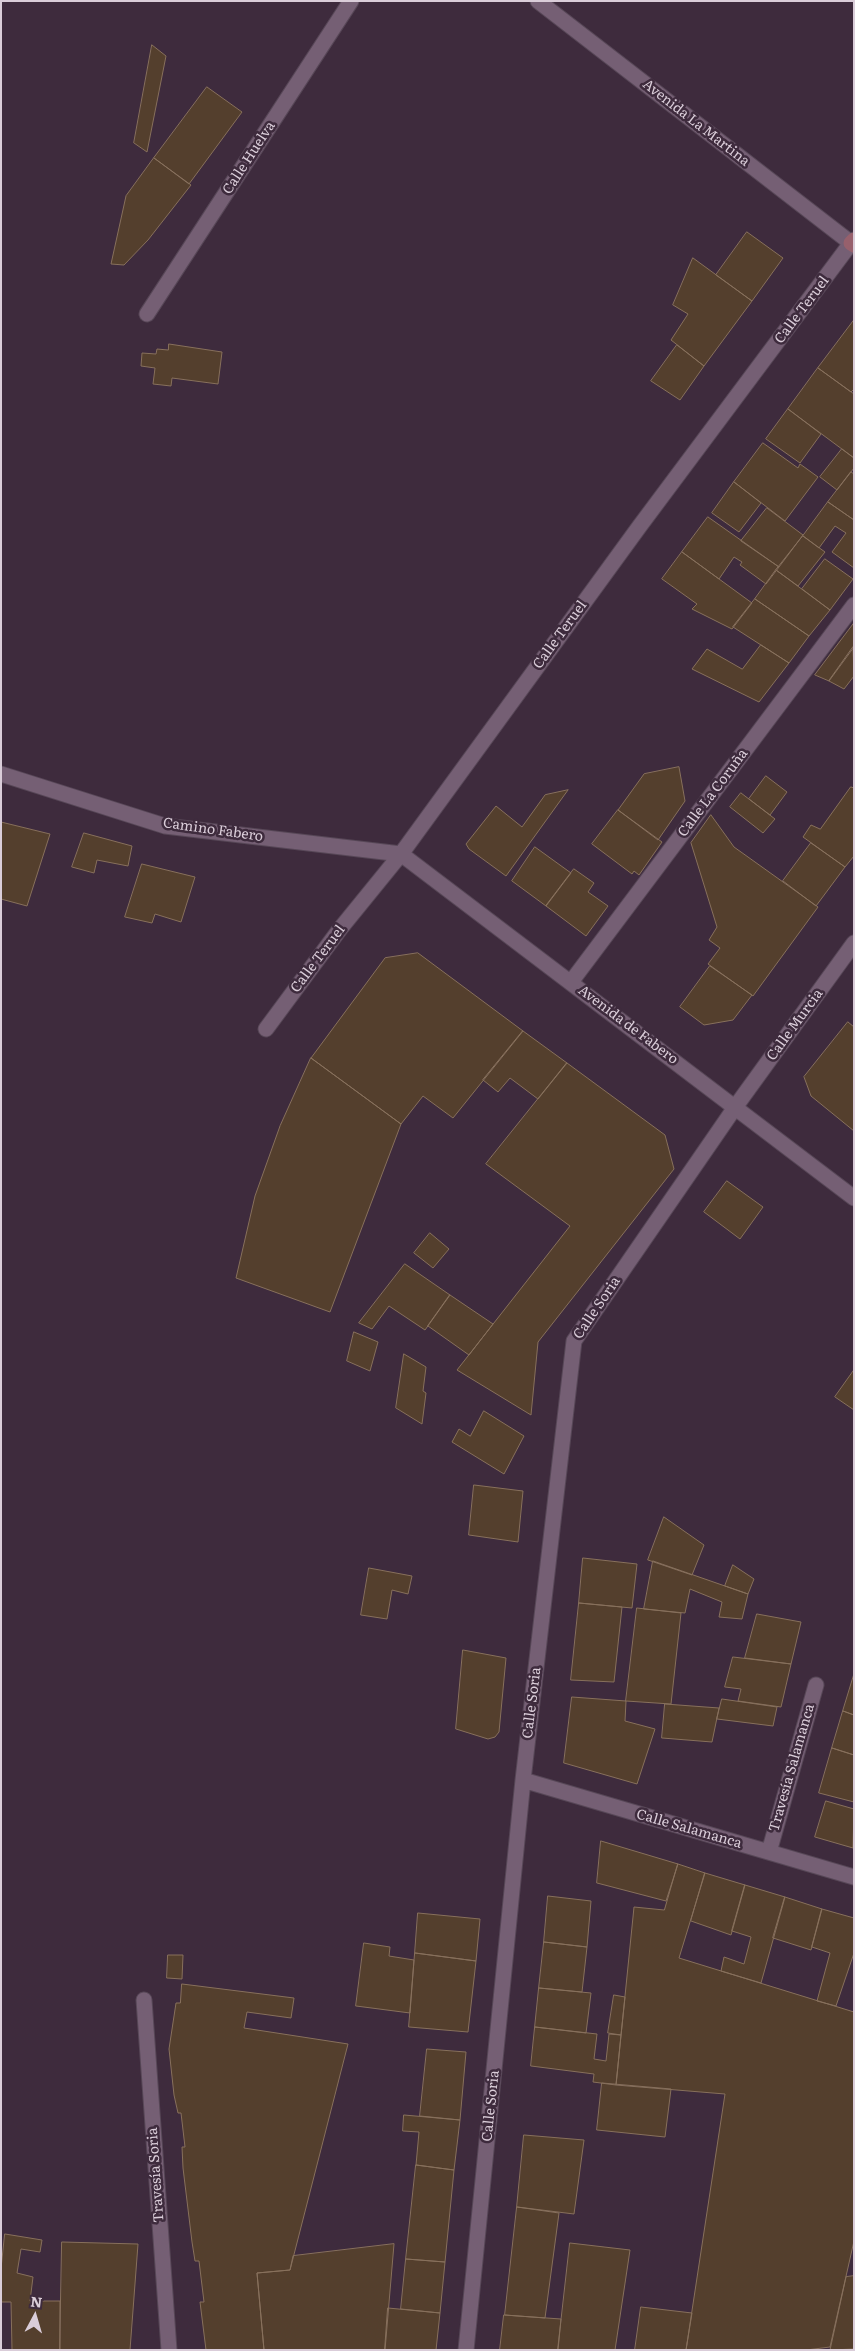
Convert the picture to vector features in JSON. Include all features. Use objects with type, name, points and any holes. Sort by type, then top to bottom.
[{"type":"street","name":"Calle Huelva","points":[[147,314],[351,1]]},
{"type":"street","name":"Avenida La Martina","points":[[538,1],[853,243]]},
{"type":"street","name":"Calle Teruel","points":[[266,1029],[340,929],[401,854],[639,527],[853,243]]},
{"type":"street","name":"Calle La Coruña","points":[[571,982],[854,605]]},
{"type":"street","name":"Camino Fabero","points":[[1,774],[165,826],[401,854]]},
{"type":"street","name":"Avenida de Fabero","points":[[401,854],[736,1106],[854,1198]]},
{"type":"street","name":"Calle Murcia","points":[[736,1106],[854,943]]},
{"type":"street","name":"Calle Soria","points":[[466,2350],[523,1780],[574,1341],[736,1106]]},
{"type":"street","name":"Travesía Salamanca","points":[[769,1852],[816,1685]]},
{"type":"street","name":"Calle Salamanca","points":[[523,1780],[854,1877]]},
{"type":"street","name":"Travesía Soria","points":[[144,2000],[169,2350]]},
{"type":"building","points":[[152,45],[166,56],[147,152],[134,143]]},
{"type":"building","points":[[207,87],[242,112],[189,184],[154,158]]},
{"type":"building","points":[[154,158],[191,185],[148,240],[124,265],[111,264],[126,196]]},
{"type":"building","points":[[747,232],[783,258],[752,301],[716,275]]},
{"type":"building","points":[[693,258],[752,301],[704,366],[671,340],[688,314],[673,305]]},
{"type":"building","points":[[854,320],[854,389],[851,392],[818,368]]},
{"type":"building","points":[[169,344],[222,352],[218,384],[172,378],[171,386],[153,384],[155,368],[141,366],[142,353],[156,354],[157,349],[168,350]]},
{"type":"building","points":[[677,345],[704,366],[680,400],[651,381]]},
{"type":"building","points":[[818,368],[854,394],[854,458],[788,409]]},
{"type":"building","points":[[788,409],[821,434],[800,463],[766,439]]},
{"type":"building","points":[[763,443],[798,468],[800,464],[818,477],[785,521],[734,482]]},
{"type":"building","points":[[842,449],[854,458],[854,468],[837,490],[820,477]]},
{"type":"building","points":[[851,472],[854,474],[854,520],[828,502]]},
{"type":"building","points":[[734,482],[761,503],[739,532],[712,513]]},
{"type":"building","points":[[828,502],[854,520],[854,568],[832,552],[846,533],[835,526],[819,548],[803,536]]},
{"type":"building","points":[[767,508],[803,535],[779,567],[741,541]]},
{"type":"building","points":[[708,517],[779,567],[766,584],[740,565],[742,562],[734,557],[719,579],[682,552]]},
{"type":"building","points":[[803,536],[825,552],[798,586],[776,570]]},
{"type":"building","points":[[682,552],[752,603],[732,629],[692,609],[697,604],[662,579]]},
{"type":"building","points":[[825,559],[853,579],[830,610],[802,589]]},
{"type":"building","points":[[776,570],[830,610],[809,636],[755,599]]},
{"type":"building","points":[[755,599],[809,636],[789,663],[733,627]]},
{"type":"building","points":[[854,623],[854,647],[829,681],[815,675]]},
{"type":"building","points":[[761,645],[789,663],[759,702],[692,669],[707,649],[742,669]]},
{"type":"building","points":[[853,647],[854,676],[844,689],[829,681]]},
{"type":"building","points":[[679,767],[685,801],[658,840],[618,810],[644,774]]},
{"type":"building","points":[[766,776],[787,792],[770,815],[749,799]]},
{"type":"building","points":[[851,787],[854,788],[854,856],[845,867],[803,837],[811,825],[820,829]]},
{"type":"building","points":[[568,790],[506,876],[469,849],[466,844],[496,806],[522,827],[545,795]]},
{"type":"building","points":[[741,793],[775,819],[763,833],[730,807]]},
{"type":"building","points":[[618,810],[662,842],[639,875],[634,871],[632,874],[592,844]]},
{"type":"building","points":[[711,815],[734,847],[818,907],[753,996],[708,964],[720,948],[709,940],[717,927],[691,843]]},
{"type":"building","points":[[1,822],[50,834],[27,906],[1,899]]},
{"type":"building","points":[[84,833],[132,846],[128,866],[97,860],[94,873],[72,867]]},
{"type":"building","points":[[811,843],[845,867],[816,906],[783,881]]},
{"type":"building","points":[[535,847],[571,873],[546,906],[512,881]]},
{"type":"building","points":[[142,864],[195,877],[181,922],[155,914],[152,923],[125,917]]},
{"type":"building","points":[[574,869],[594,883],[588,892],[608,906],[586,936],[546,906]]},
{"type":"building","points":[[418,953],[523,1031],[453,1118],[423,1096],[401,1124],[311,1058],[385,958]]},
{"type":"building","points":[[710,966],[752,995],[733,1020],[704,1025],[680,1007]]},
{"type":"building","points":[[848,1022],[854,1027],[854,1131],[811,1096],[804,1077]]},
{"type":"building","points":[[523,1031],[567,1063],[538,1099],[510,1078],[498,1092],[483,1080]]},
{"type":"building","points":[[311,1058],[401,1124],[330,1312],[236,1278],[255,1196],[280,1126]]},
{"type":"building","points":[[567,1063],[665,1135],[674,1169],[538,1342],[531,1415],[457,1370],[570,1226],[486,1164]]},
{"type":"building","points":[[727,1181],[763,1207],[740,1239],[704,1212]]},
{"type":"building","points":[[430,1233],[449,1249],[433,1268],[414,1253]]},
{"type":"building","points":[[405,1264],[450,1295],[425,1330],[389,1306],[372,1329],[359,1323]]},
{"type":"building","points":[[450,1295],[493,1324],[469,1355],[428,1326]]},
{"type":"building","points":[[354,1332],[378,1342],[370,1371],[347,1361]]},
{"type":"building","points":[[404,1354],[426,1367],[423,1391],[426,1393],[422,1424],[396,1408]]},
{"type":"building","points":[[854,1370],[854,1410],[835,1397]]},
{"type":"building","points":[[484,1411],[524,1436],[504,1474],[452,1442],[459,1429],[470,1436]]},
{"type":"building","points":[[474,1485],[523,1491],[518,1542],[469,1535]]},
{"type":"building","points":[[664,1517],[704,1545],[692,1575],[648,1560]]},
{"type":"building","points":[[583,1558],[637,1564],[632,1608],[579,1603]]},
{"type":"building","points":[[653,1561],[748,1594],[742,1619],[719,1617],[722,1602],[690,1589],[685,1613],[644,1609]]},
{"type":"building","points":[[733,1565],[754,1579],[748,1594],[725,1586]]},
{"type":"building","points":[[369,1568],[412,1576],[408,1594],[392,1590],[387,1619],[361,1615]]},
{"type":"building","points":[[579,1603],[622,1607],[614,1682],[571,1680]]},
{"type":"building","points":[[637,1608],[681,1613],[671,1704],[626,1701]]},
{"type":"building","points":[[757,1614],[801,1622],[791,1664],[745,1658]]},
{"type":"building","points":[[463,1650],[506,1658],[499,1732],[495,1737],[488,1739],[456,1729]]},
{"type":"building","points":[[733,1657],[791,1664],[781,1707],[738,1701],[741,1689],[725,1687]]},
{"type":"building","points":[[854,1674],[854,1715],[843,1711]]},
{"type":"building","points":[[572,1697],[626,1701],[625,1721],[655,1729],[637,1784],[564,1763]]},
{"type":"building","points":[[722,1699],[777,1707],[773,1726],[717,1719]]},
{"type":"building","points":[[665,1704],[719,1708],[712,1742],[662,1738]]},
{"type":"building","points":[[843,1711],[854,1715],[854,1755],[832,1748]]},
{"type":"building","points":[[832,1748],[854,1755],[854,1802],[819,1793]]},
{"type":"building","points":[[826,1801],[854,1809],[853,1848],[815,1837]]},
{"type":"building","points":[[601,1841],[678,1864],[666,1901],[597,1883]]},
{"type":"building","points":[[678,1864],[705,1873],[679,1958],[854,2012],[854,2241],[830,2347],[806,2350],[686,2350],[725,2094],[616,2085],[634,1907],[664,1910]]},
{"type":"building","points":[[705,1873],[745,1885],[731,1935],[691,1921]]},
{"type":"building","points":[[745,1885],[785,1897],[761,1983],[721,1971],[724,1957],[744,1964],[751,1937],[732,1931]]},
{"type":"building","points":[[548,1896],[591,1901],[587,1947],[544,1942]]},
{"type":"building","points":[[785,1897],[822,1909],[811,1950],[773,1938]]},
{"type":"building","points":[[822,1909],[854,1918],[854,1953],[836,2006],[817,2001],[830,1953],[812,1947]]},
{"type":"building","points":[[418,1913],[480,1919],[476,1961],[415,1953]]},
{"type":"building","points":[[544,1942],[587,1947],[582,1992],[539,1988]]},
{"type":"building","points":[[364,1943],[390,1947],[389,1956],[414,1960],[410,2013],[356,2006]]},
{"type":"building","points":[[415,1953],[476,1961],[468,2032],[409,2027]]},
{"type":"building","points":[[168,1955],[183,1955],[182,1979],[167,1978]]},
{"type":"building","points":[[182,1984],[294,1998],[291,2018],[247,2012],[244,2028],[348,2044],[290,2270],[257,2273],[264,2350],[206,2350],[200,2302],[204,2302],[199,2261],[195,2261],[183,2168],[182,2147],[185,2147],[181,2113],[178,2113],[174,2095],[169,2049],[176,2003],[180,2003]]},
{"type":"building","points":[[539,1988],[591,1993],[586,2033],[535,2027]]},
{"type":"building","points":[[614,1995],[625,1997],[621,2035],[608,2033]]},
{"type":"building","points":[[535,2027],[597,2034],[594,2059],[606,2061],[609,2034],[621,2035],[616,2085],[593,2082],[594,2074],[531,2066]]},
{"type":"building","points":[[427,2049],[466,2052],[460,2120],[420,2116]]},
{"type":"building","points":[[602,2083],[671,2089],[665,2137],[597,2130]]},
{"type":"building","points":[[404,2115],[460,2120],[454,2170],[416,2165],[419,2132],[403,2131]]},
{"type":"building","points":[[524,2135],[584,2140],[574,2214],[517,2207]]},
{"type":"building","points":[[416,2165],[454,2170],[445,2262],[406,2259]]},
{"type":"building","points":[[517,2207],[559,2213],[545,2318],[505,2315]]},
{"type":"building","points":[[5,2234],[42,2240],[40,2252],[21,2249],[17,2273],[33,2277],[30,2301],[60,2301],[60,2350],[12,2350],[11,2302],[1,2302],[1,2269]]},
{"type":"building","points":[[62,2242],[138,2244],[130,2350],[60,2350]]},
{"type":"building","points":[[570,2243],[630,2250],[615,2350],[558,2350]]},
{"type":"building","points":[[394,2244],[385,2350],[264,2350],[257,2273],[290,2270],[293,2256]]},
{"type":"building","points":[[406,2259],[445,2262],[440,2313],[401,2309]]},
{"type":"building","points":[[854,2276],[854,2349],[830,2350],[846,2277]]},
{"type":"building","points":[[641,2307],[692,2313],[686,2350],[635,2350]]},
{"type":"building","points":[[388,2308],[440,2313],[436,2350],[385,2350]]},
{"type":"building","points":[[504,2315],[561,2319],[558,2350],[500,2350]]}]
